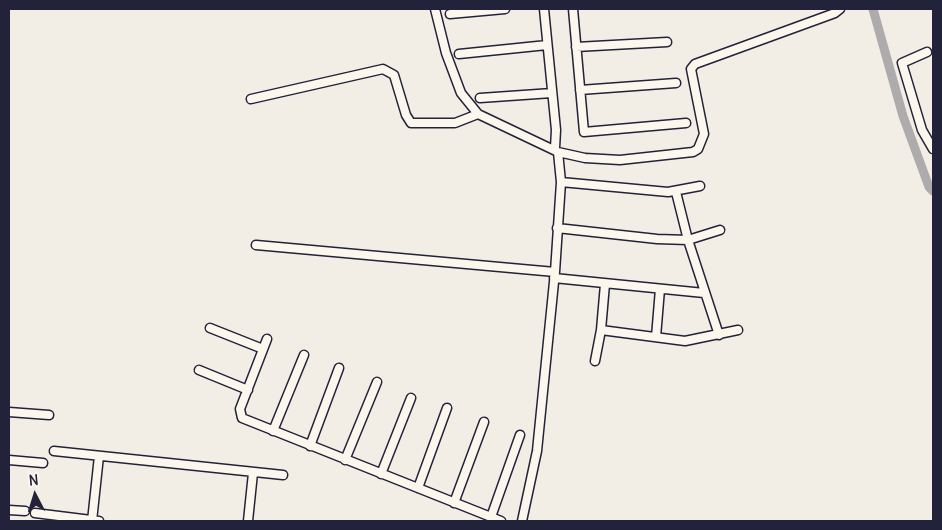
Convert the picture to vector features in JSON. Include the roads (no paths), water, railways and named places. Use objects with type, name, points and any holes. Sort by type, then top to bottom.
[{"type":"street","points":[[435,9],[446,54],[461,93],[478,114],[556,150],[585,158],[620,160],[693,152],[698,149],[704,134],[691,69],[692,66],[835,14],[840,9]]},
{"type":"street","points":[[450,14],[505,9]]},
{"type":"street","points":[[522,521],[537,451],[554,275],[560,182],[544,9]]},
{"type":"street","points":[[573,9],[584,132],[686,123]]},
{"type":"street","points":[[576,47],[667,42]]},
{"type":"street","points":[[459,54],[548,45]]},
{"type":"street","points":[[927,52],[902,63],[922,130],[933,149]]},
{"type":"street","points":[[251,99],[383,69],[394,75],[406,115],[411,123],[455,122],[478,114]]},
{"type":"street","points":[[580,90],[676,83]]},
{"type":"street","points":[[480,98],[552,93]]},
{"type":"street","points":[[560,182],[676,192],[700,186]]},
{"type":"street","points":[[676,192],[688,240],[719,335]]},
{"type":"street","points":[[557,228],[657,239],[688,240],[720,230]]},
{"type":"street","points":[[256,245],[554,275],[605,284],[704,292]]},
{"type":"street","points":[[595,361],[601,330],[605,284]]},
{"type":"street","points":[[656,337],[660,288]]},
{"type":"street","points":[[210,328],[263,349]]},
{"type":"street","points":[[601,330],[685,341],[738,330]]},
{"type":"street","points":[[267,339],[240,409],[241,416],[247,421],[501,521]]},
{"type":"street","points":[[273,431],[304,354]]},
{"type":"street","points":[[310,446],[339,368]]},
{"type":"street","points":[[199,370],[248,390]]},
{"type":"street","points":[[345,460],[377,382]]},
{"type":"street","points":[[381,474],[411,398]]},
{"type":"street","points":[[418,488],[447,408]]},
{"type":"street","points":[[9,412],[49,415]]},
{"type":"street","points":[[454,503],[484,422]]},
{"type":"street","points":[[490,517],[520,434]]},
{"type":"street","points":[[54,451],[284,475]]},
{"type":"street","points":[[35,512],[94,521],[99,456]]},
{"type":"street","points":[[9,460],[42,463]]},
{"type":"street","points":[[248,521],[253,473]]},
{"type":"street","points":[[9,510],[25,511]]},
{"type":"waterway","points":[[873,9],[903,116],[929,187],[933,191]]}]
